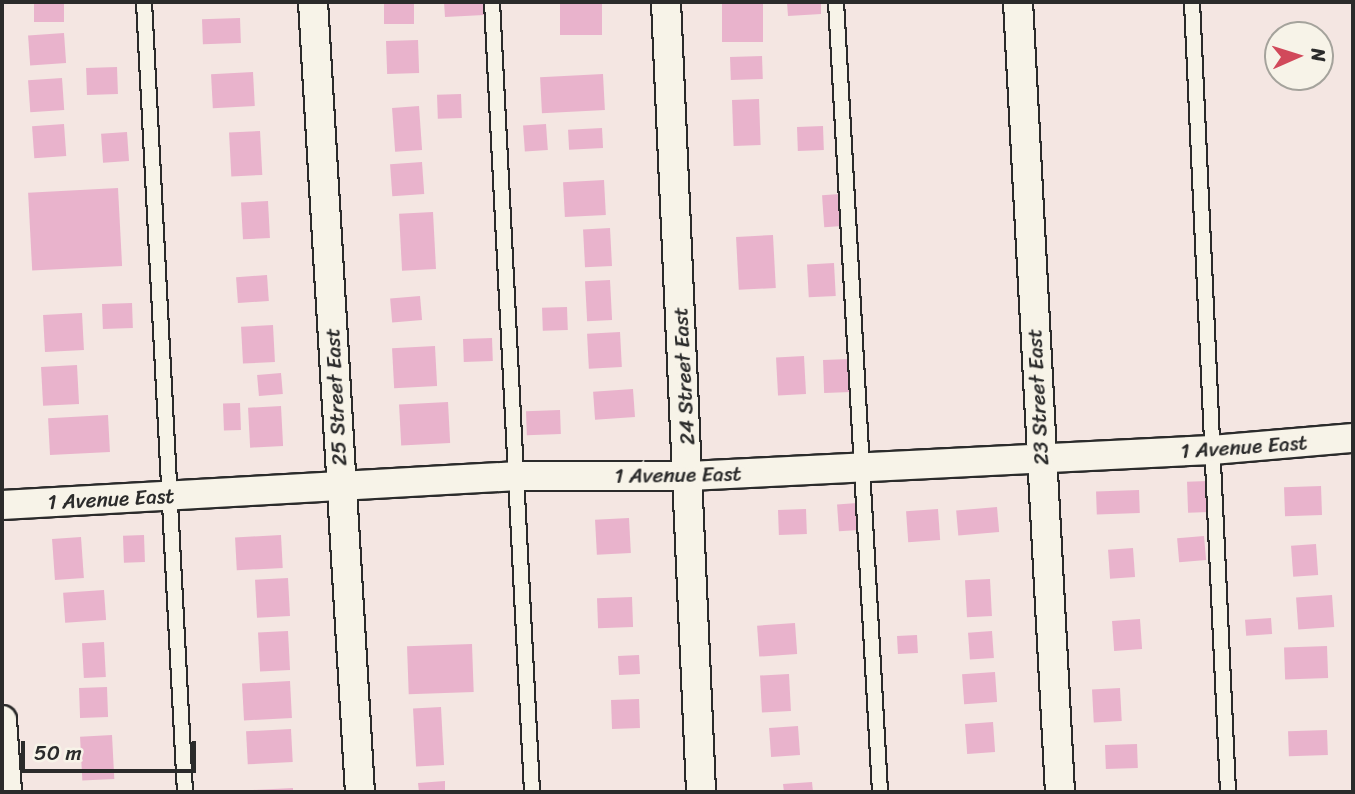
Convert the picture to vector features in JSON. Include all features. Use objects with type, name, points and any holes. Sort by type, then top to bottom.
[{"type":"street","name":"25 Street East","points":[[313,2],[360,792]]},
{"type":"street","name":"24 Street East","points":[[666,2],[701,792]]},
{"type":"street","name":"23 Street East","points":[[1017,2],[1060,792]]},
{"type":"street","name":"1 Avenue East","points":[[2,505],[519,476],[689,477],[1212,450],[1353,438]]},
{"type":"street","points":[[2,720],[7,792]]},
{"type":"lane","points":[[144,2],[167,495],[185,792]]},
{"type":"lane","points":[[492,2],[519,476],[532,792]]},
{"type":"lane","points":[[836,2],[880,792]]},
{"type":"lane","points":[[1192,2],[1228,792]]},
{"type":"building","points":[[34,2],[64,2],[64,22],[34,22]]},
{"type":"building","points":[[384,2],[414,2],[414,24],[384,24]]},
{"type":"building","points":[[444,2],[483,2],[484,15],[445,17]]},
{"type":"building","points":[[560,2],[602,2],[602,35],[560,35]]},
{"type":"building","points":[[722,2],[763,2],[763,42],[722,42]]},
{"type":"building","points":[[787,2],[821,2],[821,14],[788,16]]},
{"type":"building","points":[[240,18],[241,43],[203,44],[202,19]]},
{"type":"building","points":[[64,33],[66,63],[30,65],[28,36]]},
{"type":"building","points":[[418,40],[419,73],[387,74],[386,41]]},
{"type":"building","points":[[762,56],[763,79],[731,80],[730,57]]},
{"type":"building","points":[[117,67],[118,94],[87,95],[86,68]]},
{"type":"building","points":[[253,72],[255,106],[213,108],[211,74]]},
{"type":"building","points":[[603,74],[605,110],[542,113],[540,77]]},
{"type":"building","points":[[62,78],[64,110],[30,112],[28,80]]},
{"type":"building","points":[[461,94],[462,118],[438,119],[437,95]]},
{"type":"building","points":[[759,99],[761,145],[734,146],[732,100]]},
{"type":"building","points":[[419,106],[422,150],[395,152],[392,108]]},
{"type":"building","points":[[64,124],[66,156],[34,158],[32,126]]},
{"type":"building","points":[[546,124],[548,150],[525,152],[523,126]]},
{"type":"building","points":[[823,126],[824,150],[798,151],[797,127]]},
{"type":"building","points":[[602,128],[603,148],[569,150],[568,130]]},
{"type":"building","points":[[260,131],[262,175],[231,177],[229,133]]},
{"type":"building","points":[[127,132],[129,161],[103,163],[101,134]]},
{"type":"building","points":[[422,162],[424,194],[392,196],[390,164]]},
{"type":"building","points":[[604,180],[606,215],[565,217],[563,182]]},
{"type":"building","points":[[118,188],[122,266],[32,271],[28,193]]},
{"type":"building","points":[[840,194],[842,226],[824,227],[822,195]]},
{"type":"building","points":[[268,201],[270,238],[243,239],[241,202]]},
{"type":"building","points":[[433,212],[436,269],[402,271],[399,214]]},
{"type":"building","points":[[610,228],[612,266],[585,267],[583,229]]},
{"type":"building","points":[[773,235],[776,288],[739,290],[736,237]]},
{"type":"building","points":[[834,263],[836,296],[809,297],[807,264]]},
{"type":"building","points":[[267,275],[269,301],[238,303],[236,277]]},
{"type":"building","points":[[610,280],[612,320],[587,321],[585,281]]},
{"type":"building","points":[[420,296],[422,320],[392,323],[390,299]]},
{"type":"building","points":[[132,303],[133,328],[103,329],[102,304]]},
{"type":"building","points":[[567,307],[568,330],[543,331],[542,308]]},
{"type":"building","points":[[82,313],[84,350],[45,352],[43,315]]},
{"type":"building","points":[[273,325],[275,362],[243,364],[241,327]]},
{"type":"building","points":[[620,332],[622,367],[589,369],[587,334]]},
{"type":"building","points":[[492,338],[493,361],[464,362],[463,339]]},
{"type":"building","points":[[435,346],[437,386],[394,388],[392,348]]},
{"type":"building","points":[[804,356],[806,394],[778,395],[776,357]]},
{"type":"building","points":[[850,359],[851,392],[824,393],[823,360]]},
{"type":"building","points":[[77,365],[79,404],[43,406],[41,367]]},
{"type":"building","points":[[281,373],[283,394],[259,396],[257,375]]},
{"type":"building","points":[[633,389],[635,417],[595,420],[593,392]]},
{"type":"building","points":[[448,402],[450,443],[401,446],[399,405]]},
{"type":"building","points":[[240,403],[241,430],[224,431],[223,404]]},
{"type":"building","points":[[281,406],[283,446],[250,448],[248,408]]},
{"type":"building","points":[[560,410],[561,434],[527,435],[526,411]]},
{"type":"building","points":[[108,415],[110,452],[50,455],[48,418]]},
{"type":"building","points":[[1208,481],[1209,512],[1188,513],[1187,482]]},
{"type":"building","points":[[1321,486],[1322,515],[1285,516],[1284,487]]},
{"type":"building","points":[[1139,490],[1140,513],[1097,514],[1096,492]]},
{"type":"building","points":[[857,503],[859,530],[839,531],[837,504]]},
{"type":"building","points":[[997,507],[999,532],[958,535],[956,511]]},
{"type":"building","points":[[806,509],[807,534],[779,535],[778,510]]},
{"type":"building","points":[[938,509],[940,540],[908,542],[906,511]]},
{"type":"building","points":[[629,518],[631,553],[597,555],[595,520]]},
{"type":"building","points":[[144,535],[145,562],[124,563],[123,536]]},
{"type":"building","points":[[281,535],[283,568],[237,570],[235,537]]},
{"type":"building","points":[[1204,536],[1206,560],[1179,562],[1177,538]]},
{"type":"building","points":[[81,537],[84,578],[55,580],[52,539]]},
{"type":"building","points":[[1316,544],[1318,575],[1293,577],[1291,546]]},
{"type":"building","points":[[1133,548],[1135,577],[1110,579],[1108,550]]},
{"type":"building","points":[[288,578],[290,616],[257,618],[255,580]]},
{"type":"building","points":[[990,579],[992,616],[967,617],[965,580]]},
{"type":"building","points":[[104,590],[106,620],[65,623],[63,593]]},
{"type":"building","points":[[1332,595],[1334,627],[1298,629],[1296,598]]},
{"type":"building","points":[[632,597],[633,627],[598,628],[597,598]]},
{"type":"building","points":[[1271,618],[1272,634],[1246,636],[1245,620]]},
{"type":"building","points":[[1140,619],[1142,649],[1114,651],[1112,621]]},
{"type":"building","points":[[795,623],[797,654],[759,657],[757,626]]},
{"type":"building","points":[[288,631],[290,670],[260,672],[258,633]]},
{"type":"building","points":[[992,631],[994,658],[970,660],[968,633]]},
{"type":"building","points":[[917,635],[918,653],[898,654],[897,636]]},
{"type":"building","points":[[104,642],[106,677],[84,678],[82,643]]},
{"type":"building","points":[[472,644],[474,692],[409,694],[407,646]]},
{"type":"building","points":[[1327,646],[1328,678],[1285,679],[1284,648]]},
{"type":"building","points":[[639,655],[640,674],[619,675],[618,656]]},
{"type":"building","points":[[995,672],[997,702],[964,704],[962,674]]},
{"type":"building","points":[[789,674],[791,711],[762,712],[760,676]]},
{"type":"building","points":[[290,681],[292,718],[244,720],[242,684]]},
{"type":"building","points":[[107,687],[108,717],[80,718],[79,688]]},
{"type":"building","points":[[1120,688],[1122,721],[1094,722],[1092,689]]},
{"type":"building","points":[[639,699],[640,728],[612,729],[611,700]]},
{"type":"building","points":[[441,707],[444,765],[416,766],[413,708]]},
{"type":"building","points":[[993,722],[995,752],[967,754],[965,724]]},
{"type":"building","points":[[798,726],[800,755],[771,757],[769,728]]},
{"type":"building","points":[[291,729],[293,762],[248,764],[246,731]]},
{"type":"building","points":[[1327,730],[1328,755],[1289,756],[1288,731]]},
{"type":"building","points":[[112,735],[114,779],[82,781],[80,737]]},
{"type":"building","points":[[1137,744],[1138,768],[1106,769],[1105,745]]},
{"type":"building","points":[[445,781],[445,792],[419,792],[418,783]]},
{"type":"building","points":[[812,782],[813,792],[784,792],[783,784]]},
{"type":"building","points":[[293,788],[293,792],[253,792],[253,790]]}]
